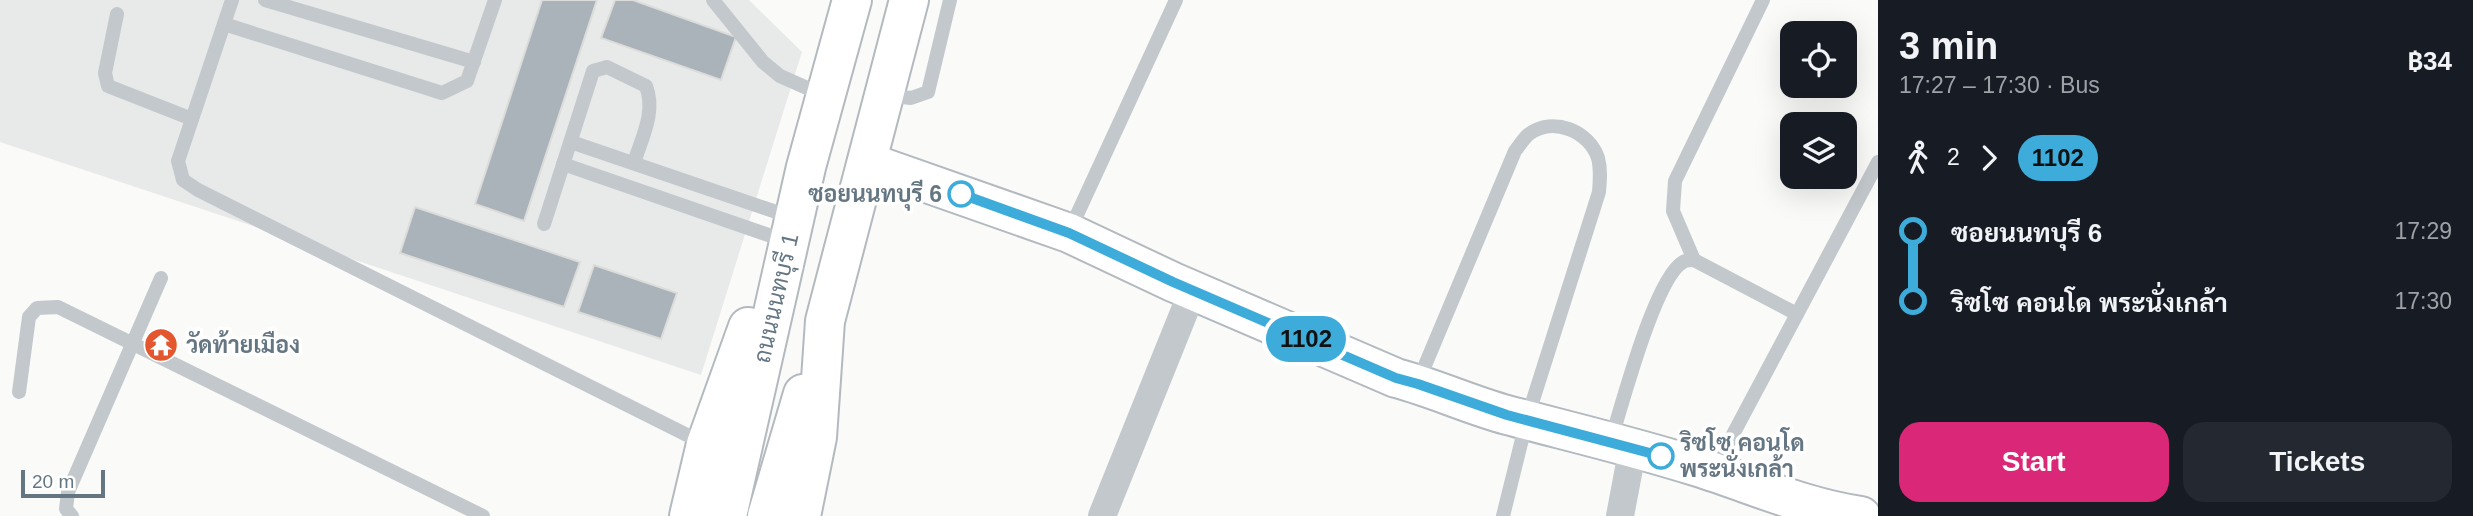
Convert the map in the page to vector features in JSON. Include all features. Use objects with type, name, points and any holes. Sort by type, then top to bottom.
[{"type":"main road","points":[[767,516],[825,321],[909,0]]},
{"type":"main road","name":"ถนนนนทบุรี 1","points":[[727,516],[846,2]]},
{"type":"main road","points":[[867,162],[1069,233],[1396,378],[1507,415],[1622,444],[1713,472],[1831,512],[1861,516]]},
{"type":"main road","points":[[689,516],[706,444],[806,167]]},
{"type":"main road","points":[[801,516],[817,437],[825,321]]},
{"type":"street","points":[[1102,516],[1193,290]]},
{"type":"street","points":[[1620,516],[1622,444]]},
{"type":"street","points":[[1872,516],[1878,505]]},
{"type":"lane","points":[[232,0],[178,161],[183,180],[198,190],[706,444]]},
{"type":"lane","points":[[265,0],[474,61]]},
{"type":"lane","points":[[224,24],[442,93],[467,81],[495,0]]},
{"type":"lane","points":[[713,0],[763,62],[780,76],[825,96]]},
{"type":"lane","points":[[884,95],[911,98],[928,92],[950,0]]},
{"type":"lane","points":[[1069,233],[1176,0]]},
{"type":"lane","points":[[1694,260],[1673,211],[1675,181],[1763,0]]},
{"type":"lane","points":[[117,13],[105,74],[108,86],[192,119]]},
{"type":"lane","points":[[544,224],[593,71],[607,67],[646,86],[651,111],[634,163]]},
{"type":"lane","points":[[1418,384],[1515,151],[1529,134],[1547,125],[1573,130],[1584,137],[1597,156],[1600,171],[1599,192],[1527,419],[1503,516]]},
{"type":"lane","points":[[571,142],[634,163],[784,228]]},
{"type":"lane","points":[[1713,472],[1878,162]]},
{"type":"lane","points":[[563,164],[784,228]]},
{"type":"lane","points":[[1622,444],[1650,317],[1664,288],[1682,262],[1694,260],[1797,314]]},
{"type":"lane","points":[[72,516],[66,509],[68,492],[161,278]]},
{"type":"lane","points":[[19,392],[29,317],[37,308],[58,307],[483,516]]},
{"type":"shaded area","points":[[0,0],[749,0],[802,52],[701,375],[0,142]]},
{"type":"building","points":[[542,0],[597,0],[524,221],[475,204]]},
{"type":"building","points":[[615,0],[633,0],[736,37],[721,80],[601,38]]},
{"type":"building","points":[[415,207],[580,262],[564,307],[400,253]]},
{"type":"building","points":[[594,265],[677,293],[661,339],[578,312]]},
{"type":"bus line","name":"1102","points":[[961,194],[1069,233],[1173,282],[1396,378],[1507,415],[1661,456]]},
{"type":"place","name":"ซอยนนทบุรี 6","points":[[961,194]]},
{"type":"place","name":"วัดท้ายเมือง","points":[[161,345]]},
{"type":"place","name":"ริซโซ คอนโด พระนั่งเกล้า","points":[[1661,456]]}]
